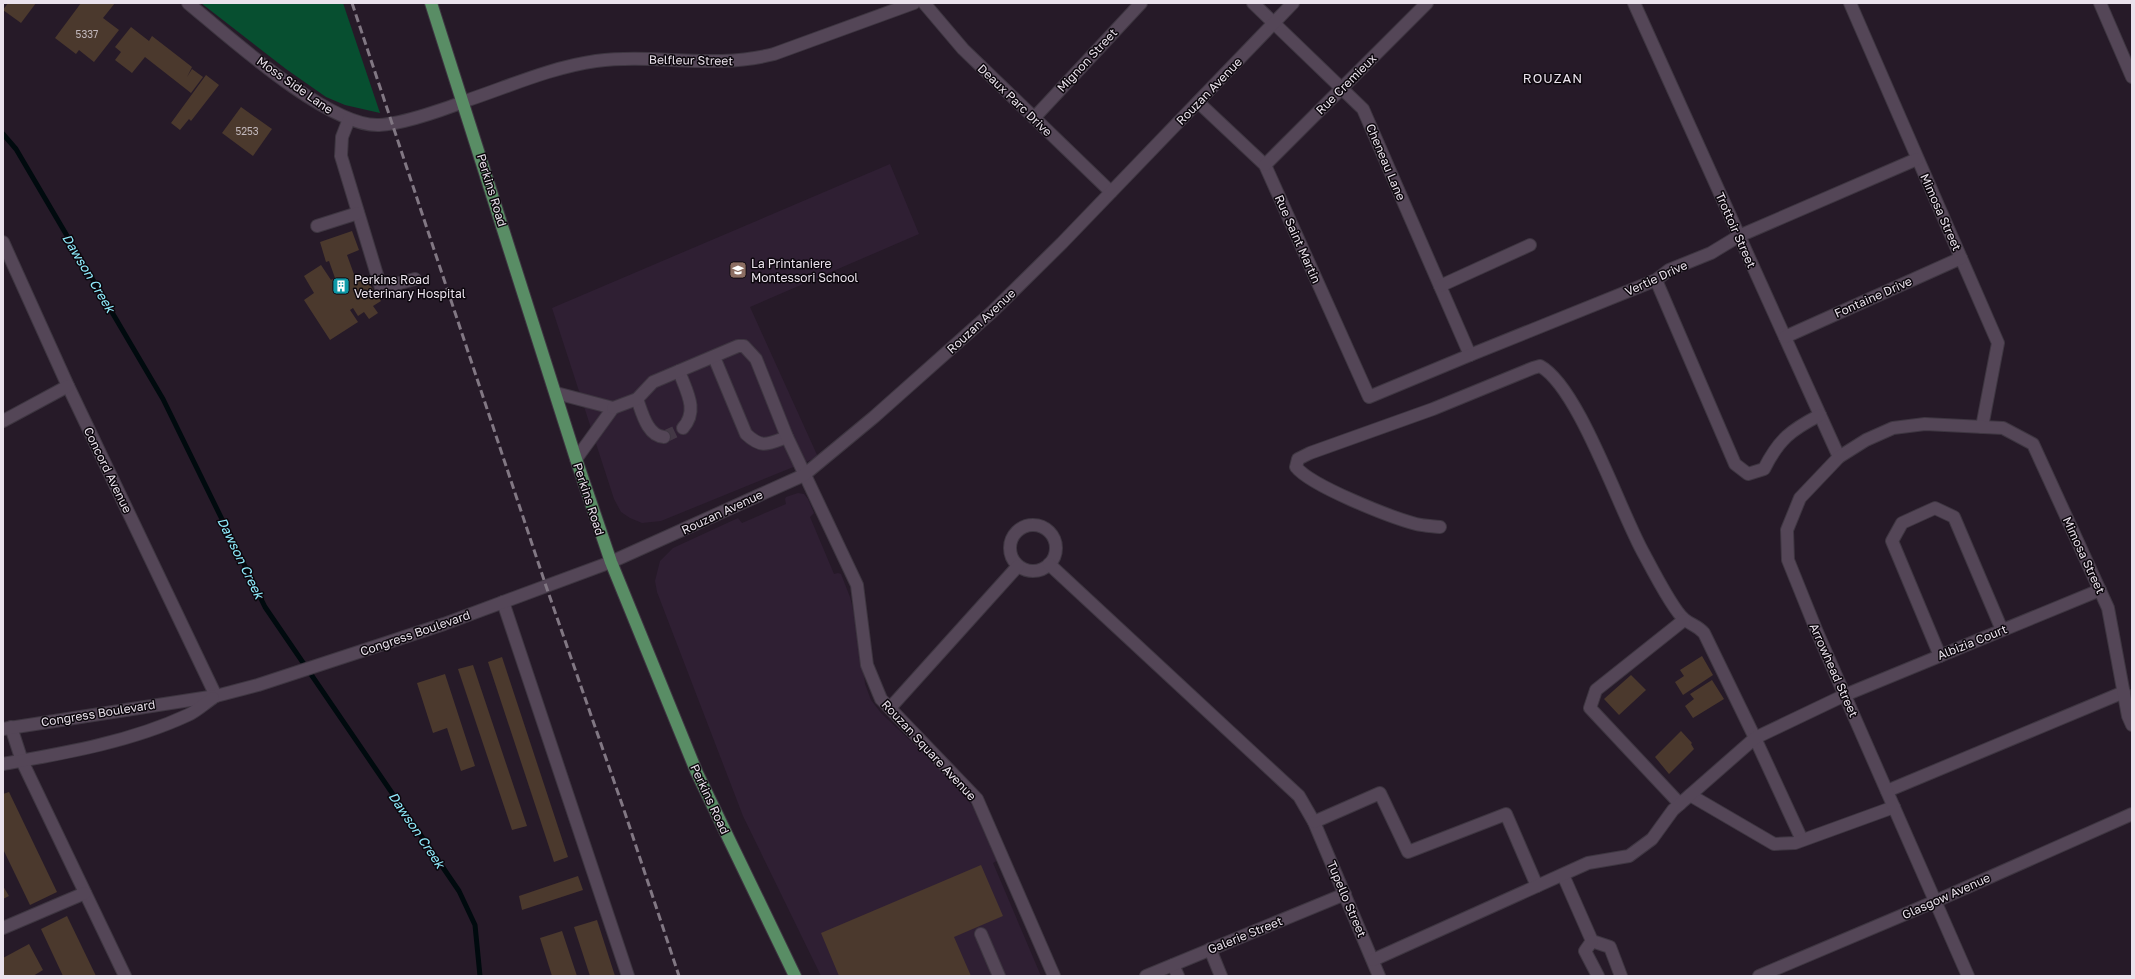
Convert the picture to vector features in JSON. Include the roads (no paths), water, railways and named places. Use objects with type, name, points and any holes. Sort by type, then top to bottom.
[{"type":"main road","name":"Perkins Road","points":[[431,3],[464,102],[576,459],[611,562],[697,773],[795,976]]},
{"type":"street","name":"Moss Side Lane","points":[[188,3],[233,40],[318,104],[349,119],[368,124],[392,123],[464,102]]},
{"type":"street","name":"Belfleur Street","points":[[464,102],[559,69],[596,61],[633,59],[700,63],[753,60],[774,54],[914,3]]},
{"type":"street","name":"Deaux Parc Drive","points":[[924,3],[963,49],[1111,192]]},
{"type":"street","name":"Mignon Street","points":[[1034,118],[1141,3]]},
{"type":"street","name":"Cheneau Lane","points":[[1253,3],[1343,88],[1363,109],[1470,354]]},
{"type":"street","name":"Rouzan Avenue","points":[[611,562],[804,475],[874,417],[992,312],[1111,192],[1293,3]]},
{"type":"street","name":"Rue Cremieux","points":[[1265,165],[1343,88],[1416,12],[1428,3]]},
{"type":"street","name":"Trottoir Street","points":[[1634,3],[1839,457]]},
{"type":"street","name":"Mimosa Street","points":[[1850,3],[1998,343],[1982,427]]},
{"type":"street","points":[[2100,3],[2132,77]]},
{"type":"street","name":"Rue Saint Martin","points":[[1198,102],[1265,165],[1369,397]]},
{"type":"street","points":[[349,119],[342,137],[341,156],[380,288],[415,279]]},
{"type":"street","name":"Vertie Drive","points":[[1369,397],[1470,354],[1656,280],[1669,270],[1711,252],[1739,236],[1917,159]]},
{"type":"street","points":[[317,226],[358,213]]},
{"type":"street","name":"Concord Avenue","points":[[3,242],[68,386],[216,696]]},
{"type":"street","points":[[1440,286],[1530,245]]},
{"type":"street","name":"Fontaine Drive","points":[[1785,337],[1961,258]]},
{"type":"street","points":[[1656,280],[1735,464],[1748,474],[1764,468],[1776,447],[1800,425],[1820,415]]},
{"type":"street","name":"Rouzan Square Avenue","points":[[637,399],[653,382],[738,346],[744,346],[756,359],[787,437],[857,585],[867,665],[881,699],[977,799],[1054,976]]},
{"type":"street","points":[[714,357],[746,434],[756,443],[764,445],[787,437]]},
{"type":"street","points":[[1440,527],[1403,520],[1360,504],[1306,476],[1296,467],[1298,459],[1310,453],[1433,409],[1540,366],[1556,378],[1586,428],[1643,553],[1684,620],[1698,626],[1704,633],[1756,738],[1802,840]]},
{"type":"street","points":[[679,371],[691,409],[690,420],[683,428]]},
{"type":"street","points":[[3,421],[68,386]]},
{"type":"street","points":[[556,393],[613,408]]},
{"type":"street","points":[[576,459],[613,408],[637,399],[646,422],[653,433],[664,437]]},
{"type":"street","name":"Mimosa Street","points":[[1925,424],[2003,428],[2033,444],[2108,608],[2124,692],[2132,725]]},
{"type":"street","name":"Arrowhead Street","points":[[1925,424],[1893,428],[1866,440],[1839,457],[1800,498],[1787,530],[1788,560],[1844,695],[1968,976]]},
{"type":"street","points":[[1940,656],[1892,541],[1902,522],[1935,508],[1954,517],[2002,630]]},
{"type":"street","points":[[1029,525],[1044,528],[1054,539],[1055,554],[1049,564],[1040,570],[1032,571],[1018,566],[1010,553],[1010,546],[1016,532],[1029,525]]},
{"type":"street","name":"Congress Boulevard","points":[[7,728],[216,696],[258,685],[503,602],[611,562]]},
{"type":"street","name":"Tupello Street","points":[[1049,564],[1299,796],[1314,822],[1379,976]]},
{"type":"street","points":[[890,708],[1018,566]]},
{"type":"street","name":"Albizia Court","points":[[1373,960],[1588,863],[1630,856],[1652,839],[1673,810],[1756,738],[1844,695],[2100,590]]},
{"type":"street","points":[[503,602],[628,976]]},
{"type":"street","points":[[1680,804],[1590,708],[1596,690],[1684,620]]},
{"type":"street","points":[[1887,791],[2124,692]]},
{"type":"street","name":"Congress Boulevard","points":[[3,764],[80,750],[129,737],[189,715],[216,696]]},
{"type":"street","points":[[7,728],[125,976]]},
{"type":"street","points":[[1314,822],[1380,793],[1408,852],[1506,814],[1537,886]]},
{"type":"street","points":[[1690,795],[1774,844],[1802,840],[1894,807]]},
{"type":"street","name":"Glasgow Avenue","points":[[1759,976],[1936,901],[2132,814]]},
{"type":"street","points":[[1563,875],[1592,941],[1610,947],[1621,976]]},
{"type":"street","points":[[3,928],[85,893]]},
{"type":"street","name":"Galerie Street","points":[[1146,976],[1176,970],[1210,949],[1345,894]]},
{"type":"street","points":[[981,934],[999,976]]},
{"type":"street","points":[[1592,941],[1585,951],[1598,976]]},
{"type":"street","points":[[1210,949],[1221,976]]},
{"type":"waterway","name":"Dawson Creek","points":[[3,134],[16,149],[163,399],[265,607],[459,891],[475,925],[480,976]]},
{"type":"tunnel","points":[[664,437],[683,428]]},
{"type":"railway","points":[[352,3],[546,586],[624,810],[679,976]]},
{"type":"place","name":"La Printaniere Montessori School","points":[[738,270]]},
{"type":"place","name":"Perkins Road Veterinary Hospital","points":[[341,286]]},
{"type":"district","name":"ROUZAN","points":[[1553,78]]}]
